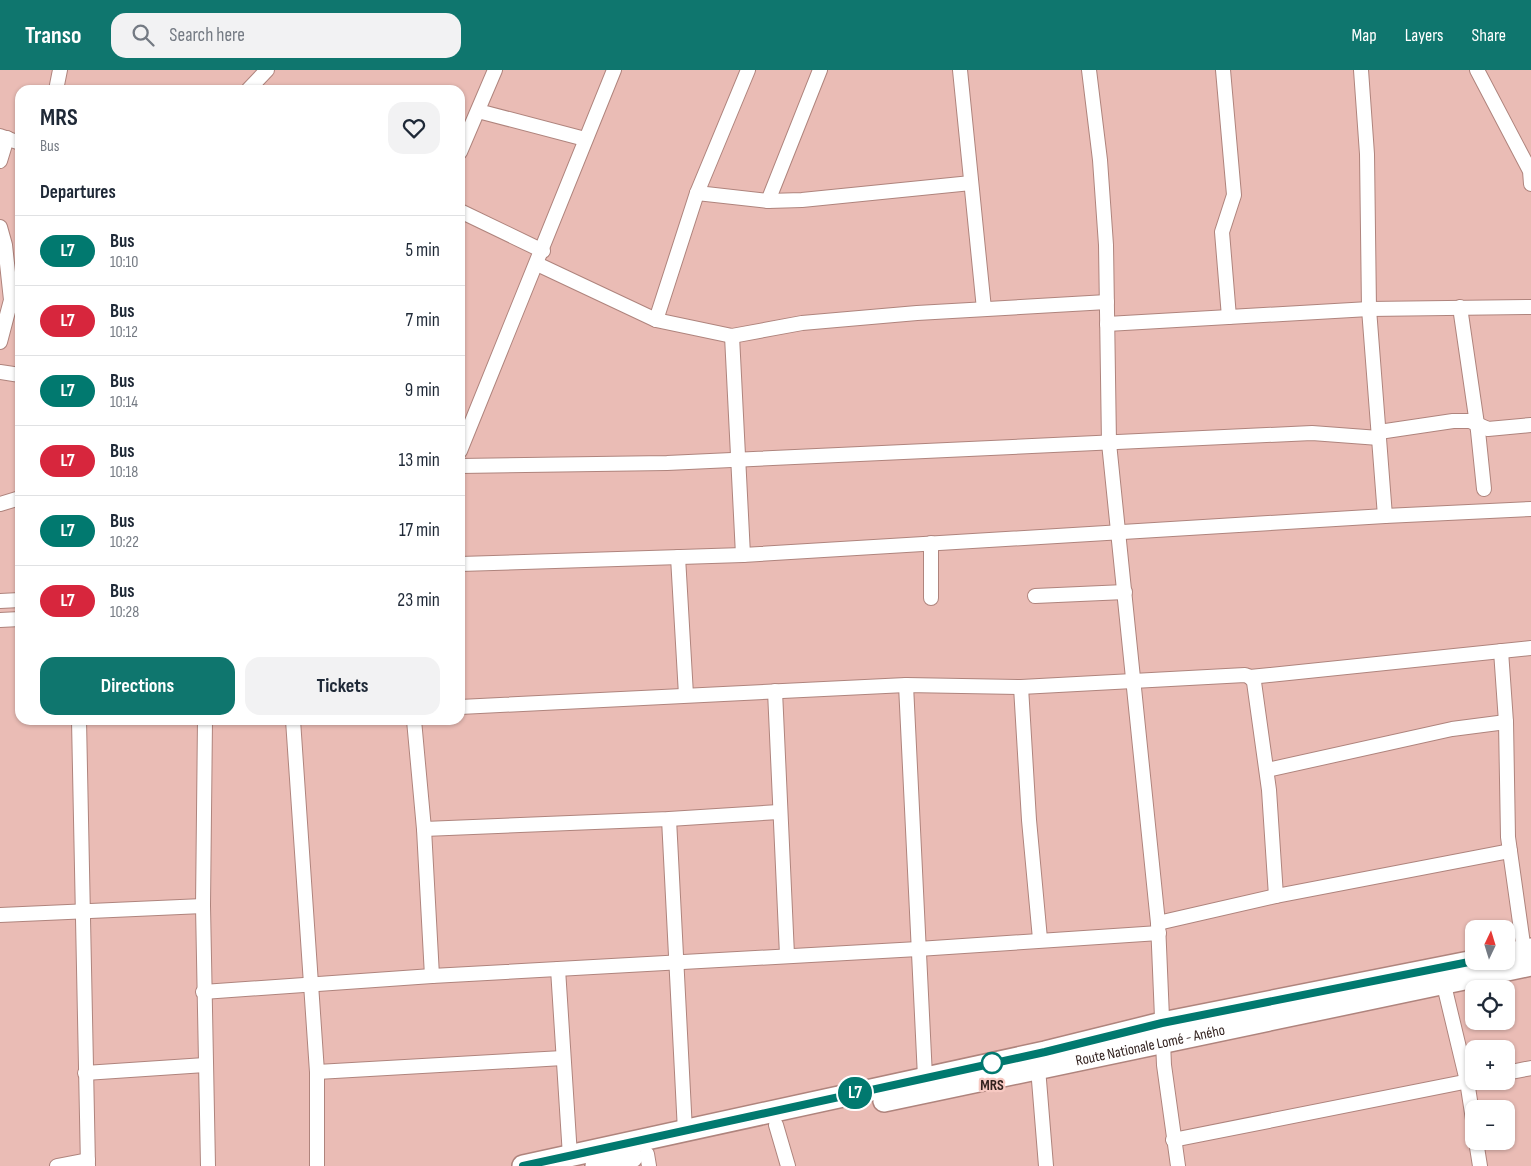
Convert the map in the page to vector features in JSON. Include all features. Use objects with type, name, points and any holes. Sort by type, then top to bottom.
[{"type":"highway","name":"Route Nationale Lomé - Aného","points":[[522,1166],[1045,1052],[1443,981],[1523,955]]},
{"type":"highway","name":"Route Nationale Lomé - Aného","points":[[596,1166],[648,1160],[776,1125],[1038,1068],[1163,1032],[1465,963]]},
{"type":"street","points":[[57,85],[60,70]]},
{"type":"street","points":[[253,85],[267,70]]},
{"type":"street","points":[[465,141],[495,70]]},
{"type":"street","points":[[465,439],[489,375],[540,258],[585,139],[614,70]]},
{"type":"street","points":[[656,320],[697,193],[748,70]]},
{"type":"street","points":[[768,201],[820,70]]},
{"type":"street","points":[[960,70],[984,309]]},
{"type":"street","points":[[1089,70],[1100,160],[1107,302],[1109,443],[1158,928],[1164,1064],[1178,1166]]},
{"type":"street","points":[[1223,70],[1234,195],[1222,232],[1229,317]]},
{"type":"street","points":[[1361,70],[1367,154],[1369,310],[1385,516]]},
{"type":"street","points":[[1477,70],[1531,175]]},
{"type":"street","points":[[478,111],[585,139]]},
{"type":"street","points":[[0,161],[3,137],[15,141]]},
{"type":"street","points":[[697,193],[768,201],[802,200],[971,183]]},
{"type":"street","points":[[465,214],[540,258],[656,320],[732,336],[802,323],[1107,302]]},
{"type":"street","points":[[0,227],[5,245],[5,300],[0,342]]},
{"type":"street","points":[[1460,307],[1484,489]]},
{"type":"street","points":[[1107,324],[1369,310],[1531,307]]},
{"type":"street","points":[[732,336],[743,555]]},
{"type":"street","points":[[0,372],[15,374]]},
{"type":"street","points":[[465,466],[667,463],[1312,433],[1379,435],[1453,421],[1466,421],[1488,429],[1531,425]]},
{"type":"street","points":[[0,504],[15,500]]},
{"type":"street","points":[[465,564],[743,555],[1118,534],[1385,516],[1531,509]]},
{"type":"street","points":[[931,543],[932,598]]},
{"type":"street","points":[[678,557],[686,695]]},
{"type":"street","points":[[1035,596],[1124,592]]},
{"type":"street","points":[[0,601],[15,600]]},
{"type":"street","points":[[0,620],[15,619]]},
{"type":"street","points":[[465,707],[906,685],[1021,687],[1245,675],[1250,677],[1531,648]]},
{"type":"street","points":[[1501,650],[1506,722],[1510,851],[1523,955]]},
{"type":"street","points":[[1250,677],[1254,682],[1267,770],[1276,896]]},
{"type":"street","points":[[906,685],[925,1077]]},
{"type":"street","points":[[1021,687],[1028,820],[1040,939]]},
{"type":"street","points":[[775,691],[787,955]]},
{"type":"street","points":[[1267,770],[1452,730],[1506,722]]},
{"type":"street","points":[[57,1166],[88,1163],[79,725]]},
{"type":"street","points":[[205,725],[203,992],[208,1166]]},
{"type":"street","points":[[293,725],[317,1072],[317,1166]]},
{"type":"street","points":[[414,725],[424,829],[432,976]]},
{"type":"street","points":[[424,829],[669,819],[779,812]]},
{"type":"street","points":[[669,819],[678,962],[685,1131]]},
{"type":"street","points":[[203,992],[432,976],[918,949],[1158,928],[1276,896],[1510,851]]},
{"type":"street","points":[[0,915],[203,906]]},
{"type":"street","points":[[558,969],[570,1156]]},
{"type":"street","points":[[1443,981],[1465,1062]]},
{"type":"street","points":[[317,1072],[563,1058]]},
{"type":"street","points":[[85,1072],[205,1066]]},
{"type":"street","points":[[1038,1068],[1046,1166]]},
{"type":"street","points":[[1515,1071],[1531,1068]]},
{"type":"street","points":[[1173,1140],[1465,1082]]},
{"type":"street","points":[[776,1125],[788,1166]]},
{"type":"street","points":[[1477,1150],[1480,1166]]},
{"type":"bus line","name":"L7","points":[[523,1166],[1045,1052],[1162,1023],[1465,963]]},
{"type":"place","name":"MRS","points":[[992,1063]]}]
